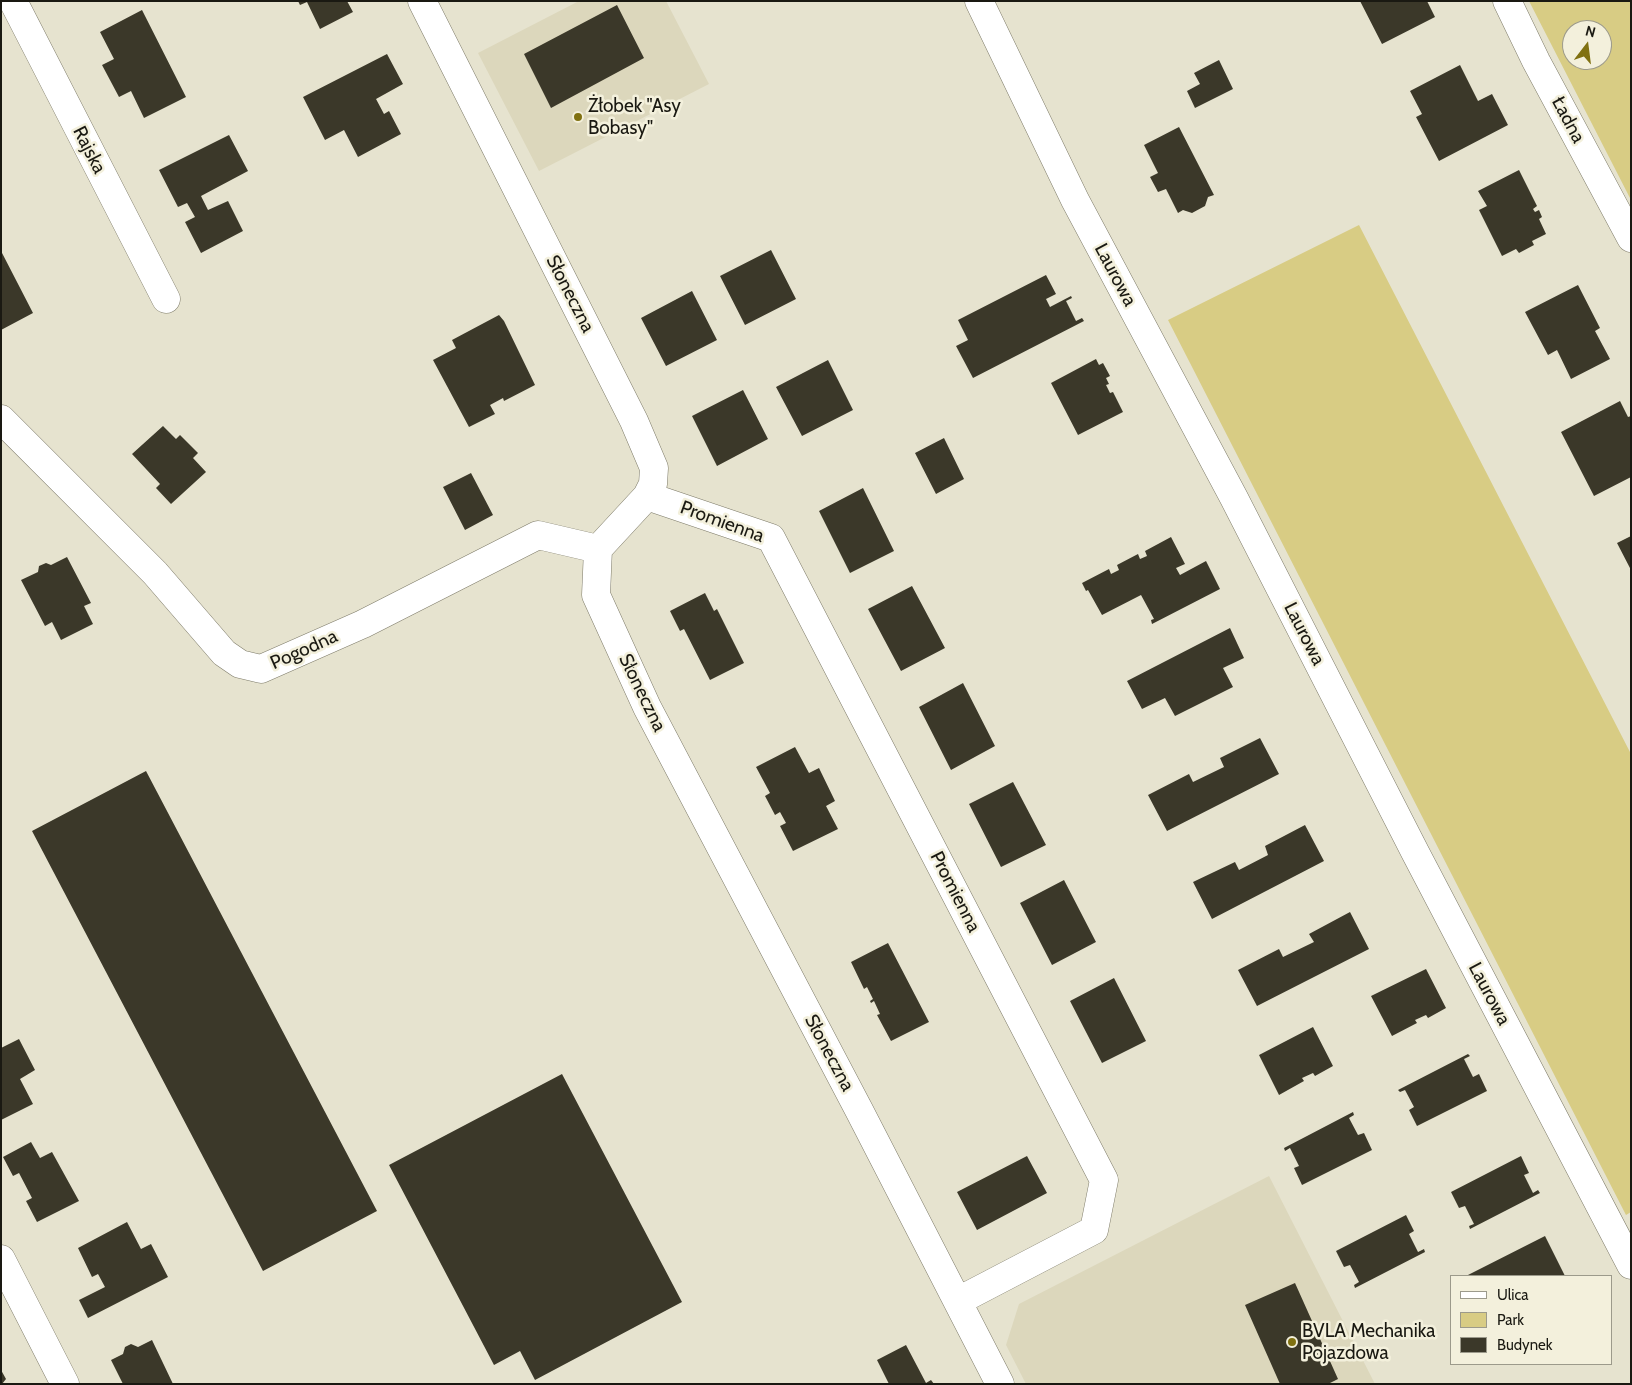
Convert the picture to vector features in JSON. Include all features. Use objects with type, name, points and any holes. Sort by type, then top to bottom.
[{"type":"street","name":"Rajska","points":[[12,1],[166,299]]},
{"type":"street","name":"Słoneczna","points":[[422,1],[634,421],[654,468],[653,484],[647,496],[598,548],[596,595],[647,707],[1000,1384]]},
{"type":"street","name":"Laurowa","points":[[979,1],[1075,200],[1238,507],[1631,1265]]},
{"type":"street","name":"Ładna","points":[[1507,1],[1536,60],[1631,238]]},
{"type":"street","name":"Pogodna","points":[[1,418],[155,573],[224,652],[240,664],[261,669],[363,624],[538,535],[598,548]]},
{"type":"street","name":"Promienna","points":[[647,496],[771,538],[1104,1180],[1094,1230],[958,1301]]},
{"type":"street","points":[[1,1259],[65,1384]]},
{"type":"shaded area","name":"Żłobek \"Asy Bobasy\"","points":[[579,1],[666,1],[709,84],[539,171],[478,53]]},
{"type":"shaded area","points":[[1269,1176],[1375,1384],[1026,1384],[1006,1345],[1019,1304]]},
{"type":"green space","points":[[1529,1],[1631,1],[1631,200],[1564,70],[1612,70],[1612,20],[1562,20],[1562,65]]},
{"type":"green space","points":[[1359,225],[1631,754],[1631,1212],[1626,1215],[1168,320]]},
{"type":"building","points":[[298,1],[347,1],[353,12],[320,29],[307,2],[300,5]]},
{"type":"building","points":[[1360,1],[1427,1],[1435,17],[1382,44]]},
{"type":"building","points":[[617,5],[644,58],[551,108],[524,54]]},
{"type":"building","points":[[142,10],[186,97],[144,118],[131,91],[119,97],[102,65],[114,59],[100,32]]},
{"type":"building","points":[[387,54],[403,84],[376,99],[384,114],[389,111],[401,134],[358,157],[344,130],[325,140],[303,97]]},
{"type":"building","points":[[1219,60],[1233,89],[1195,108],[1187,91],[1200,84],[1194,73]]},
{"type":"building","points":[[1460,65],[1478,101],[1492,94],[1508,125],[1439,161],[1416,117],[1422,114],[1410,91]]},
{"type":"building","points":[[1179,127],[1214,195],[1208,197],[1205,206],[1192,213],[1183,210],[1178,213],[1166,189],[1158,192],[1150,177],[1158,173],[1144,145]]},
{"type":"building","points":[[229,135],[248,171],[201,196],[208,210],[228,201],[243,231],[201,253],[185,222],[195,217],[187,203],[178,207],[159,170]]},
{"type":"building","points":[[1519,170],[1537,206],[1533,209],[1535,212],[1539,210],[1542,217],[1539,219],[1546,234],[1532,241],[1534,245],[1519,253],[1516,249],[1502,256],[1479,210],[1487,206],[1478,191]]},
{"type":"building","points":[[771,250],[796,299],[745,325],[720,276]]},
{"type":"building","points":[[1,251],[33,313],[1,330]]},
{"type":"building","points":[[1046,275],[1056,294],[1046,299],[1050,307],[1071,296],[1072,298],[1066,301],[1076,321],[1082,318],[1084,321],[973,378],[956,346],[968,340],[958,320]]},
{"type":"building","points":[[1578,285],[1600,328],[1595,331],[1610,359],[1571,379],[1557,350],[1548,355],[1525,312]]},
{"type":"building","points":[[692,291],[717,340],[666,366],[641,318]]},
{"type":"building","points":[[499,315],[504,321],[535,385],[504,401],[503,398],[490,405],[495,414],[469,427],[433,360],[456,348],[452,340]]},
{"type":"building","points":[[1096,359],[1099,365],[1103,363],[1110,376],[1106,378],[1109,384],[1106,385],[1110,393],[1113,392],[1123,412],[1078,435],[1051,383]]},
{"type":"building","points":[[828,360],[853,410],[802,436],[776,387]]},
{"type":"building","points":[[743,390],[768,439],[717,466],[692,416]]},
{"type":"building","points":[[1620,401],[1628,417],[1631,416],[1631,477],[1594,496],[1561,432]]},
{"type":"building","points":[[163,426],[176,439],[180,435],[198,453],[193,458],[206,472],[171,504],[156,488],[160,484],[132,454]]},
{"type":"building","points":[[944,438],[964,479],[936,494],[915,453]]},
{"type":"building","points":[[471,473],[493,515],[465,530],[443,487]]},
{"type":"building","points":[[863,488],[894,551],[850,573],[819,511]]},
{"type":"building","points":[[1631,536],[1631,570],[1617,543]]},
{"type":"building","points":[[1171,537],[1185,564],[1176,568],[1180,575],[1206,561],[1220,589],[1152,624],[1151,620],[1154,619],[1141,595],[1102,615],[1082,583],[1109,569],[1111,574],[1119,570],[1117,565],[1138,554],[1140,559],[1147,556],[1145,551]]},
{"type":"building","points":[[67,557],[91,603],[84,606],[93,624],[61,640],[52,622],[45,626],[21,580],[38,572],[39,566],[46,563],[51,565]]},
{"type":"building","points":[[912,586],[945,648],[901,671],[868,609]]},
{"type":"building","points":[[705,593],[714,611],[717,609],[744,663],[710,680],[684,629],[680,631],[670,611]]},
{"type":"building","points":[[1230,628],[1244,658],[1223,668],[1233,687],[1175,716],[1165,698],[1142,709],[1127,681]]},
{"type":"building","points":[[963,683],[995,746],[951,770],[919,707]]},
{"type":"building","points":[[1260,738],[1279,774],[1167,831],[1148,795],[1189,774],[1193,782],[1224,767],[1220,758]]},
{"type":"building","points":[[795,747],[809,773],[819,768],[835,801],[826,806],[838,829],[793,851],[780,826],[786,823],[780,812],[775,815],[765,796],[770,793],[756,767]]},
{"type":"building","points":[[146,771],[377,1211],[263,1271],[32,831]]},
{"type":"building","points":[[1013,782],[1046,845],[1001,867],[969,804]]},
{"type":"building","points":[[1305,825],[1324,861],[1212,919],[1193,882],[1235,862],[1239,870],[1268,855],[1265,846]]},
{"type":"building","points":[[1064,880],[1096,942],[1052,965],[1020,903]]},
{"type":"building","points":[[1350,912],[1369,949],[1257,1006],[1238,970],[1279,949],[1283,957],[1314,942],[1309,934]]},
{"type":"building","points":[[888,943],[929,1022],[891,1041],[877,1015],[880,1014],[874,1001],[871,1003],[870,1001],[873,999],[867,987],[864,989],[851,962]]},
{"type":"building","points":[[1426,969],[1446,1008],[1428,1018],[1426,1015],[1415,1020],[1417,1023],[1392,1036],[1371,996]]},
{"type":"building","points":[[1114,978],[1146,1041],[1102,1063],[1070,1001]]},
{"type":"building","points":[[1313,1027],[1333,1066],[1315,1076],[1313,1073],[1302,1078],[1304,1081],[1279,1095],[1259,1055]]},
{"type":"building","points":[[19,1039],[35,1070],[20,1079],[33,1104],[1,1120],[1,1048]]},
{"type":"building","points":[[1468,1054],[1470,1056],[1464,1059],[1473,1077],[1479,1074],[1487,1091],[1417,1126],[1409,1110],[1414,1107],[1405,1090],[1400,1092],[1398,1090]]},
{"type":"building","points":[[562,1074],[682,1302],[535,1380],[520,1351],[494,1365],[389,1165]]},
{"type":"building","points":[[1353,1112],[1354,1115],[1349,1118],[1358,1135],[1364,1133],[1372,1150],[1302,1185],[1294,1168],[1299,1166],[1290,1148],[1285,1151],[1284,1148]]},
{"type":"building","points":[[31,1142],[40,1158],[52,1152],[79,1201],[37,1222],[26,1201],[32,1198],[19,1173],[13,1176],[3,1157]]},
{"type":"building","points":[[1027,1156],[1047,1193],[977,1230],[957,1192]]},
{"type":"building","points":[[1521,1156],[1529,1173],[1524,1175],[1533,1193],[1538,1190],[1540,1193],[1470,1229],[1469,1226],[1474,1224],[1465,1206],[1459,1208],[1451,1192]]},
{"type":"building","points":[[1406,1215],[1414,1231],[1409,1234],[1418,1252],[1424,1249],[1425,1252],[1355,1288],[1354,1285],[1359,1282],[1350,1265],[1344,1267],[1336,1251]]},
{"type":"building","points":[[127,1222],[141,1249],[151,1244],[168,1277],[88,1318],[79,1300],[105,1287],[98,1274],[92,1277],[78,1248]]},
{"type":"building","points":[[1545,1236],[1564,1275],[1468,1275]]},
{"type":"building","name":"BVLA Mechanika Pojazdowa","points":[[1295,1283],[1338,1379],[1328,1384],[1280,1384],[1245,1305]]},
{"type":"building","points":[[152,1340],[173,1384],[123,1384],[111,1360],[123,1354],[125,1347],[131,1344],[138,1347]]},
{"type":"building","points":[[906,1345],[926,1383],[931,1380],[934,1384],[889,1384],[877,1360]]},
{"type":"building","points":[[1,1370],[6,1379],[2,1384],[1,1384]]},
{"type":"place","name":"Żłobek \"Asy Bobasy\"","points":[[578,117]]},
{"type":"place","name":"BVLA Mechanika Pojazdowa","points":[[1292,1342]]}]
